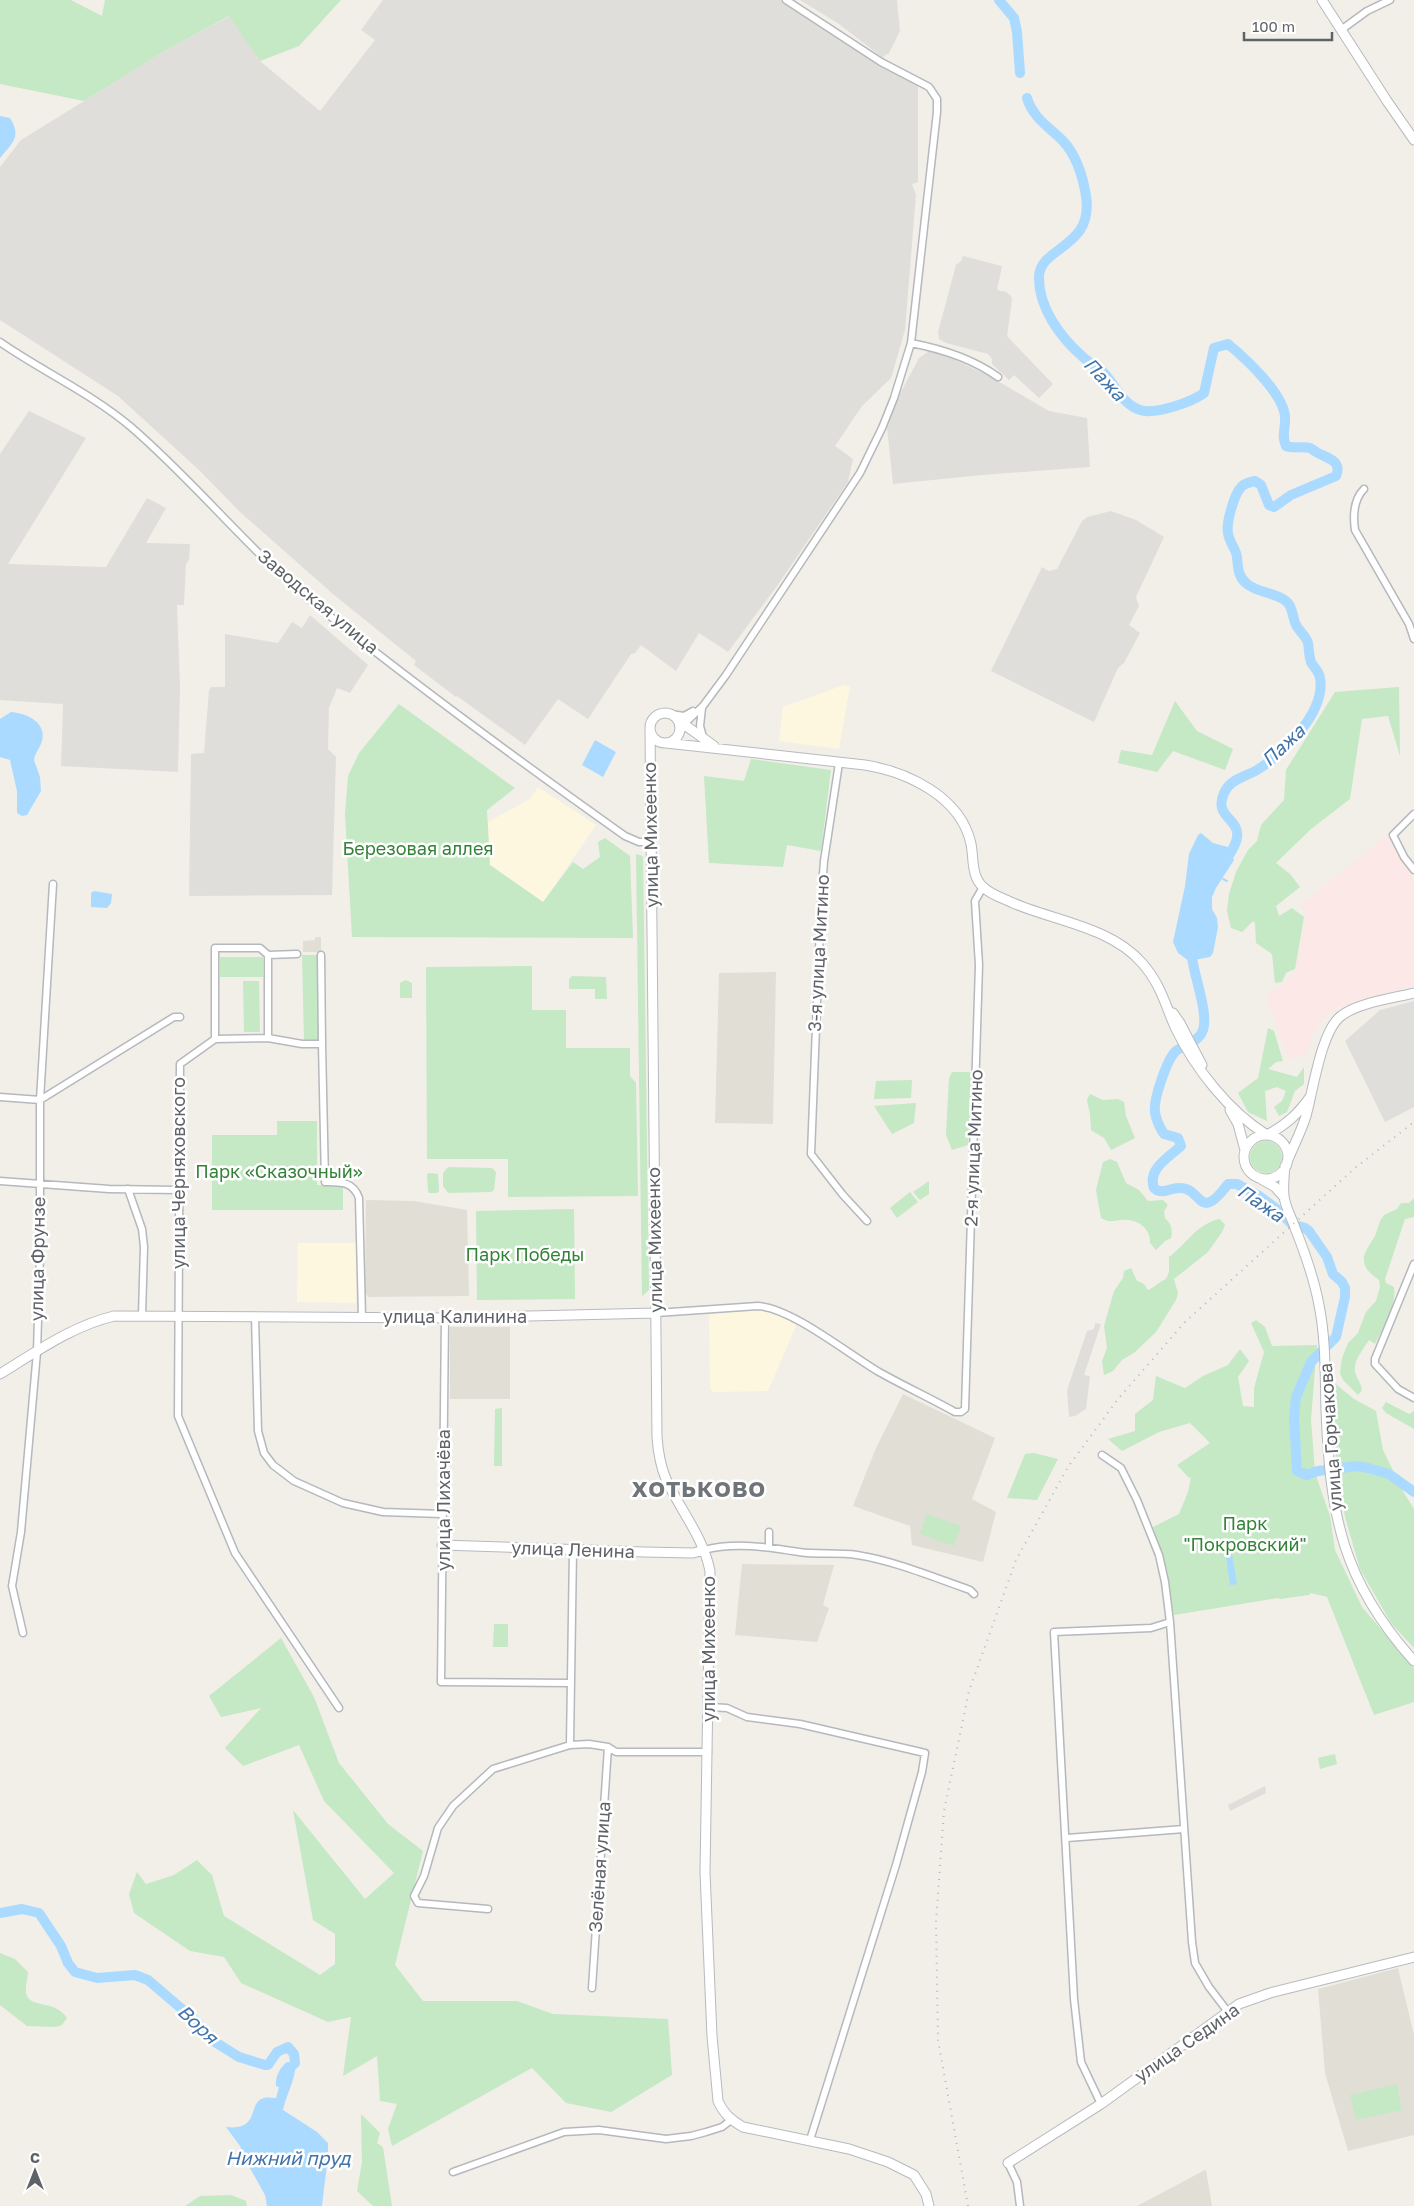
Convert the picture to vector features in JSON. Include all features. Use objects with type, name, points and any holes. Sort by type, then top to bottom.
[{"type":"street","points":[[678,722],[704,705],[860,474],[882,428],[911,343],[937,112],[936,95],[929,87],[881,62],[786,0]]},
{"type":"street","points":[[1322,0],[1413,137]]},
{"type":"street","points":[[1341,30],[1367,11],[1390,0]]},
{"type":"street","name":"Заводская улица","points":[[0,342],[94,400],[132,429],[191,482],[218,513],[276,570],[309,599],[420,686],[625,836],[639,842],[651,842]]},
{"type":"street","points":[[911,343],[935,348],[984,367],[998,377]]},
{"type":"street","points":[[1364,489],[1360,493],[1353,514],[1356,530],[1409,624],[1414,638]]},
{"type":"street","points":[[650,758],[653,750],[675,740],[678,722],[684,716],[704,705]]},
{"type":"street","points":[[704,705],[700,726],[702,736],[706,742]]},
{"type":"street","points":[[719,748],[706,742],[662,713],[654,717],[650,729],[654,738],[665,743],[719,748],[894,771],[914,779],[938,796],[964,824],[971,843],[975,874],[983,887],[1019,906],[1095,932],[1120,944],[1136,956],[1148,970],[1161,991],[1199,1063],[1227,1103],[1238,1124],[1248,1170],[1275,1187],[1284,1198]]},
{"type":"street","name":"улица Михеенко","points":[[650,729],[657,1437],[660,1460],[669,1484],[704,1550],[710,1571],[705,1872],[712,2036],[718,2101],[722,2111],[731,2120]]},
{"type":"street","name":"3-я улица Митино","points":[[838,763],[825,853],[821,901],[811,1144],[812,1156],[867,1221]]},
{"type":"street","points":[[1414,814],[1393,834],[1404,857],[1414,870]]},
{"type":"street","name":"улица Фрунзе","points":[[23,1633],[12,1586],[21,1532],[37,1352],[40,1254],[40,1100],[53,884]]},
{"type":"street","name":"2-я улица Митино","points":[[656,1313],[765,1307],[803,1324],[880,1372],[955,1412],[964,1411],[966,1404],[979,983],[975,901],[983,887]]},
{"type":"street","points":[[297,954],[268,955],[260,948],[215,948],[215,1039],[268,1038],[302,1044],[322,1044]]},
{"type":"street","points":[[268,955],[268,1038]]},
{"type":"street","points":[[320,955],[325,1182],[349,1184],[354,1188],[359,1198],[362,1317]]},
{"type":"street","points":[[1259,1178],[1274,1177],[1286,1164],[1305,1118],[1326,1039],[1332,1026],[1342,1015],[1358,1008],[1414,993]]},
{"type":"street","points":[[0,1097],[40,1100],[166,1022],[180,1017]]},
{"type":"street","name":"улица Черняховского","points":[[215,1039],[180,1064],[177,1315],[178,1416],[237,1556],[338,1708]]},
{"type":"street","points":[[1245,1150],[1253,1138],[1267,1135],[1284,1126],[1296,1115],[1310,1097]]},
{"type":"street","points":[[1227,1103],[1249,1124],[1267,1135],[1274,1136],[1284,1144],[1287,1150],[1284,1198]]},
{"type":"street","points":[[0,1181],[128,1189],[178,1190]]},
{"type":"street","points":[[128,1189],[142,1229],[144,1247],[142,1315]]},
{"type":"street","name":"улица Горчакова","points":[[1284,1198],[1316,1289],[1324,1339],[1330,1480],[1339,1528],[1360,1587],[1381,1622],[1414,1662]]},
{"type":"street","points":[[1414,1264],[1375,1359],[1375,1364],[1398,1389],[1414,1398]]},
{"type":"street","name":"улица Калинина","points":[[0,1374],[68,1334],[93,1322],[114,1316],[445,1318],[656,1313]]},
{"type":"street","points":[[255,1316],[258,1431],[264,1454],[273,1465],[294,1481],[343,1503],[383,1512],[442,1514]]},
{"type":"street","name":"улица Лихачёва","points":[[445,1318],[441,1682],[571,1683]]},
{"type":"street","points":[[1102,1455],[1121,1468],[1137,1500],[1160,1555],[1170,1622],[1195,1963],[1228,2012]]},
{"type":"street","points":[[769,1532],[769,1547]]},
{"type":"street","name":"улица Ленина","points":[[442,1545],[573,1550],[693,1552],[704,1550]]},
{"type":"street","points":[[704,1550],[716,1547],[769,1547],[801,1552],[855,1554],[880,1560],[970,1590],[974,1594]]},
{"type":"street","points":[[570,1745],[573,1550]]},
{"type":"street","points":[[1101,2104],[1081,2062],[1074,1999],[1067,1838],[1054,1632],[1152,1628],[1170,1622]]},
{"type":"street","points":[[709,1707],[727,1708],[747,1717],[800,1724],[925,1753],[922,1772],[896,1865],[810,2140]]},
{"type":"street","points":[[488,1909],[418,1903],[414,1896],[427,1868],[438,1828],[453,1806],[493,1769],[570,1745],[589,1744],[608,1747],[616,1752],[708,1752]]},
{"type":"street","name":"Зелёная улица","points":[[592,1988],[608,1747]]},
{"type":"street","points":[[1067,1838],[1184,1829]]},
{"type":"street","name":"улица Седина","points":[[1008,2163],[1101,2104],[1239,2004],[1270,1993],[1414,1957]]},
{"type":"street","points":[[453,2172],[564,2132],[599,2130],[666,2139],[691,2136],[722,2127],[731,2120],[743,2127],[849,2149],[888,2162],[914,2175],[926,2194],[929,2206]]},
{"type":"street","points":[[1008,2163],[1017,2182],[1020,2206]]},
{"type":"shaded area","points":[[383,0],[781,0],[863,55],[918,85],[918,182],[912,184],[916,195],[905,330],[891,378],[862,406],[835,446],[853,459],[848,482],[777,586],[728,652],[699,633],[676,671],[641,645],[635,653],[631,654],[588,719],[558,699],[525,745],[414,665],[416,661],[333,594],[240,512],[200,471],[118,396],[0,320],[0,167],[21,140],[168,49],[230,16],[260,61],[320,111],[375,40],[361,30]]},
{"type":"shaded area","points":[[800,0],[897,0],[900,31],[888,55],[886,54],[883,58],[839,24]]},
{"type":"shaded area","points":[[963,256],[1002,266],[997,290],[1006,292],[1011,296],[1012,300],[1007,336],[1053,384],[1039,398],[1014,375],[1009,380],[992,364],[992,359],[988,354],[946,343],[939,339],[938,332],[956,265]]},
{"type":"shaded area","points":[[932,349],[989,376],[1049,411],[1087,418],[1090,467],[893,484],[887,427],[896,401],[919,358]]},
{"type":"shaded area","points":[[29,411],[86,438],[8,564],[106,567],[147,498],[166,508],[146,543],[190,544],[189,560],[186,564],[184,605],[177,605],[180,688],[178,772],[61,766],[63,704],[0,700],[0,454]]},
{"type":"shaded area","points":[[1111,511],[1136,520],[1164,537],[1136,597],[1139,606],[1129,625],[1140,633],[1124,663],[1118,668],[1094,722],[991,671],[1042,567],[1049,571],[1057,569],[1082,521],[1087,517]]},
{"type":"shaded area","points":[[310,615],[368,665],[350,693],[337,688],[329,708],[328,749],[336,757],[332,895],[189,896],[191,754],[204,753],[209,690],[211,687],[225,687],[225,634],[278,643],[292,622],[302,628]]},
{"type":"shaded area","points":[[844,685],[850,686],[839,749],[779,741],[783,707]]},
{"type":"shaded area","points":[[538,787],[596,825],[543,902],[490,865],[488,822],[530,799]]},
{"type":"shaded area","points":[[1387,835],[1414,879],[1414,985],[1337,1007],[1324,1017],[1314,1032],[1305,1056],[1288,1058],[1266,995],[1282,986],[1295,970],[1306,917],[1301,905]]},
{"type":"shaded area","points":[[315,937],[321,937],[321,952],[303,952],[303,941],[315,940]]},
{"type":"shaded area","points":[[776,972],[773,1124],[715,1123],[719,973]]},
{"type":"shaded area","points":[[1414,1001],[1414,1107],[1385,1122],[1345,1041],[1380,1010]]},
{"type":"shaded area","points":[[366,1200],[414,1201],[467,1210],[469,1296],[368,1297],[365,1291]]},
{"type":"shaded area","points":[[298,1243],[357,1243],[356,1303],[297,1302]]},
{"type":"shaded area","points":[[766,1310],[794,1322],[796,1326],[768,1391],[713,1392],[710,1388],[709,1313]]},
{"type":"shaded area","points":[[1095,1323],[1101,1324],[1084,1375],[1090,1376],[1086,1409],[1075,1416],[1069,1417],[1067,1390],[1087,1331],[1094,1329]]},
{"type":"shaded area","points":[[450,1327],[510,1327],[510,1399],[450,1399]]},
{"type":"shaded area","points":[[903,1394],[995,1438],[972,1499],[996,1512],[983,1562],[912,1545],[910,1526],[853,1506],[876,1448]]},
{"type":"shaded area","points":[[742,1564],[834,1565],[823,1605],[829,1608],[817,1642],[735,1635]]},
{"type":"shaded area","points":[[1265,1786],[1266,1793],[1230,1811],[1228,1805]]},
{"type":"shaded area","points":[[1398,1968],[1414,2035],[1414,2135],[1348,2151],[1325,2073],[1318,1989]]},
{"type":"shaded area","points":[[1205,2170],[1212,2206],[1137,2206]]},
{"type":"green space","points":[[0,0],[71,0],[102,16],[105,0],[341,0],[299,46],[260,61],[229,16],[168,49],[84,101],[0,84]]},
{"type":"green space","points":[[1399,687],[1400,756],[1388,716],[1362,719],[1350,799],[1311,829],[1276,863],[1290,874],[1300,887],[1276,906],[1279,916],[1292,908],[1304,917],[1295,969],[1286,973],[1282,982],[1275,983],[1272,954],[1256,943],[1255,923],[1253,921],[1242,932],[1231,928],[1227,911],[1229,894],[1236,872],[1248,850],[1257,841],[1261,825],[1284,800],[1286,770],[1335,692]]},
{"type":"green space","points":[[1175,701],[1197,731],[1233,749],[1225,770],[1173,751],[1157,772],[1118,763],[1121,750],[1152,755]]},
{"type":"green space","name":"Березовая аллея","points":[[399,704],[515,788],[487,810],[490,865],[543,902],[573,862],[583,869],[600,857],[598,842],[605,838],[630,856],[633,938],[352,937],[345,814],[348,776],[359,753]]},
{"type":"green space","points":[[751,759],[831,770],[821,851],[787,845],[783,867],[709,863],[704,776],[744,781]]},
{"type":"green space","points":[[636,854],[643,856],[649,1290],[642,1296]]},
{"type":"green space","points":[[302,955],[318,955],[320,1040],[304,1041]]},
{"type":"green space","points":[[220,957],[263,957],[263,977],[220,977]]},
{"type":"green space","points":[[532,966],[532,1010],[566,1010],[566,1048],[630,1048],[630,1076],[636,1083],[638,1196],[508,1197],[508,1159],[427,1159],[426,967]]},
{"type":"green space","points":[[572,976],[606,977],[607,999],[595,999],[595,989],[569,989],[569,979]]},
{"type":"green space","points":[[406,980],[412,983],[412,998],[400,998],[400,983]]},
{"type":"green space","points":[[243,981],[259,981],[260,1032],[244,1032]]},
{"type":"green space","points":[[1268,1028],[1274,1031],[1283,1061],[1276,1062],[1268,1069],[1297,1077],[1304,1067],[1304,1084],[1295,1091],[1287,1112],[1279,1116],[1274,1107],[1282,1101],[1286,1091],[1277,1087],[1265,1091],[1267,1121],[1248,1112],[1238,1093],[1258,1078]]},
{"type":"green space","points":[[952,1072],[971,1072],[968,1145],[952,1150],[946,1135],[949,1078]]},
{"type":"green space","points":[[912,1080],[911,1098],[874,1099],[876,1081]]},
{"type":"green space","points":[[1090,1094],[1103,1100],[1118,1099],[1124,1102],[1126,1116],[1135,1138],[1111,1150],[1104,1138],[1091,1130],[1087,1100]]},
{"type":"green space","points":[[916,1103],[914,1123],[892,1134],[874,1106]]},
{"type":"green space","name":"Парк «Сказочный»","points":[[277,1121],[317,1121],[317,1185],[343,1186],[343,1210],[212,1210],[212,1135],[277,1135]]},
{"type":"green space","points":[[1266,1141],[1272,1142],[1277,1146],[1281,1151],[1281,1163],[1277,1168],[1272,1172],[1266,1173],[1260,1172],[1255,1168],[1251,1163],[1250,1157],[1251,1151],[1255,1146],[1260,1142]]},
{"type":"green space","points":[[1110,1159],[1117,1162],[1126,1183],[1139,1190],[1148,1201],[1163,1200],[1168,1205],[1164,1211],[1165,1218],[1171,1227],[1171,1238],[1156,1250],[1150,1243],[1147,1231],[1137,1222],[1128,1220],[1108,1221],[1101,1218],[1096,1190],[1103,1162]]},
{"type":"green space","points":[[448,1167],[492,1168],[496,1172],[494,1190],[491,1192],[448,1193],[443,1186],[443,1173]]},
{"type":"green space","points":[[427,1174],[438,1174],[439,1191],[437,1193],[429,1193],[428,1191]]},
{"type":"green space","points":[[929,1181],[929,1194],[920,1200],[913,1192]]},
{"type":"green space","points":[[910,1192],[918,1202],[897,1218],[890,1208]]},
{"type":"green space","points":[[1414,1198],[1414,1217],[1405,1219],[1385,1279],[1386,1283],[1394,1287],[1391,1309],[1375,1344],[1369,1340],[1356,1361],[1356,1375],[1362,1390],[1358,1395],[1343,1380],[1340,1373],[1342,1358],[1348,1343],[1358,1333],[1366,1312],[1376,1301],[1380,1287],[1379,1280],[1366,1267],[1364,1256],[1384,1215],[1397,1209],[1401,1203],[1409,1203]]},
{"type":"green space","name":"Парк Победы","points":[[574,1209],[575,1299],[477,1300],[476,1211]]},
{"type":"green space","points":[[1220,1219],[1225,1225],[1208,1252],[1174,1279],[1178,1293],[1176,1300],[1156,1332],[1135,1352],[1122,1360],[1113,1371],[1104,1375],[1102,1361],[1107,1348],[1104,1326],[1114,1291],[1123,1278],[1124,1271],[1131,1268],[1137,1281],[1144,1284],[1148,1290],[1150,1289],[1166,1279],[1169,1272],[1169,1257],[1204,1225]]},
{"type":"green space","name":"Парк \"Покровский\"","points":[[1256,1320],[1265,1327],[1272,1346],[1317,1345],[1311,1419],[1315,1473],[1330,1516],[1335,1550],[1362,1607],[1414,1668],[1414,1702],[1374,1715],[1327,1597],[1311,1593],[1309,1595],[1278,1598],[1174,1615],[1153,1527],[1179,1514],[1188,1492],[1191,1477],[1189,1478],[1177,1465],[1210,1443],[1190,1423],[1159,1432],[1122,1451],[1108,1439],[1135,1431],[1135,1414],[1153,1400],[1156,1376],[1185,1388],[1203,1376],[1228,1365],[1240,1349],[1249,1361],[1238,1377],[1243,1406],[1254,1407],[1254,1388],[1264,1352],[1251,1323]]},
{"type":"green space","points":[[1332,1381],[1354,1399],[1376,1411],[1383,1450],[1414,1509],[1414,1648],[1391,1623],[1360,1569],[1345,1517],[1336,1462]]},
{"type":"green space","points":[[1386,1402],[1409,1414],[1414,1411],[1414,1429],[1386,1413],[1382,1408]]},
{"type":"green space","points":[[502,1408],[502,1466],[494,1466],[495,1409]]},
{"type":"green space","points":[[1034,1453],[1058,1459],[1037,1500],[1007,1498],[1025,1454]]},
{"type":"green space","points":[[927,1514],[961,1526],[954,1546],[920,1534]]},
{"type":"green space","points":[[494,1624],[508,1624],[508,1647],[493,1647]]},
{"type":"green space","points":[[281,1638],[314,1697],[339,1763],[388,1824],[423,1851],[395,1965],[423,2001],[517,2001],[553,2014],[668,2019],[672,2075],[611,2112],[566,2103],[532,2068],[392,2146],[388,2129],[397,2104],[380,2101],[377,2056],[343,2076],[351,2017],[328,2022],[241,1983],[224,1957],[190,1951],[134,1913],[129,1894],[137,1872],[146,1884],[174,1875],[197,1860],[212,1875],[224,1916],[320,1975],[335,1964],[335,1934],[313,1920],[293,1810],[365,1899],[394,1873],[324,1801],[299,1745],[243,1766],[225,1748],[261,1708],[221,1717],[209,1696]]},
{"type":"green space","points":[[1335,1754],[1337,1764],[1320,1769],[1318,1758]]},
{"type":"green space","points":[[0,1953],[15,1959],[28,1972],[26,1992],[28,1997],[31,2001],[62,2012],[67,2018],[62,2025],[55,2027],[27,2026],[0,2005]]},
{"type":"green space","points":[[1397,2084],[1402,2110],[1356,2120],[1350,2095]]},
{"type":"green space","points":[[361,2114],[380,2133],[377,2143],[383,2147],[392,2206],[373,2206],[357,2191],[362,2162]]},
{"type":"green space","points":[[231,2195],[246,2201],[247,2206],[185,2206],[200,2196]]},
{"type":"water","points":[[0,116],[10,118],[14,125],[15,135],[12,144],[0,158]]},
{"type":"water","points":[[11,712],[23,714],[34,720],[43,734],[34,760],[40,777],[41,791],[27,815],[22,816],[17,813],[17,791],[10,760],[0,757],[0,719]]},
{"type":"water","points":[[595,740],[616,752],[603,777],[582,765]]},
{"type":"water","points":[[1201,833],[1213,843],[1228,847],[1234,860],[1212,897],[1212,909],[1217,918],[1218,927],[1213,953],[1210,957],[1189,961],[1178,953],[1173,942],[1185,886],[1189,854],[1198,835]]},
{"type":"water","points":[[94,891],[112,894],[111,903],[107,908],[91,907],[91,893]]},
{"type":"water","points":[[1231,1549],[1237,1584],[1230,1585],[1225,1550]]},
{"type":"water","name":"Нижний пруд","points":[[287,2062],[295,2063],[295,2068],[283,2110],[317,2132],[328,2143],[322,2206],[267,2206],[265,2195],[240,2146],[226,2127],[244,2125],[249,2121],[259,2101],[265,2098],[276,2098],[279,2087],[276,2086],[278,2072]]},
{"type":"waterway","name":"Пажа","points":[[999,0],[1014,18],[1020,73]]},
{"type":"waterway","name":"Пажа","points":[[1027,98],[1037,117],[1063,141],[1072,153],[1081,174],[1086,196],[1086,213],[1082,226],[1075,236],[1048,258],[1042,266],[1039,276],[1042,299],[1046,310],[1066,340],[1085,359],[1102,371],[1129,404],[1140,410],[1147,411],[1173,407],[1204,393],[1214,348],[1228,344],[1262,377],[1277,397],[1285,416],[1284,435],[1286,446],[1310,448],[1331,459],[1337,467],[1336,476],[1291,495],[1274,507],[1269,505],[1261,485],[1255,481],[1248,483],[1238,491],[1231,509],[1228,533],[1236,554],[1240,575],[1247,584],[1282,598],[1290,606],[1296,625],[1308,643],[1311,662],[1318,671],[1320,691],[1310,718],[1290,743],[1279,754],[1257,770],[1230,784],[1224,793],[1221,803],[1223,811],[1236,828],[1237,836],[1234,847],[1224,862]]},
{"type":"waterway","points":[[1223,879],[1227,881]]},
{"type":"waterway","name":"Пажа","points":[[1191,950],[1204,1013],[1203,1030],[1198,1037],[1172,1055],[1158,1090],[1155,1106],[1158,1123],[1164,1134],[1178,1138],[1181,1146],[1156,1169],[1153,1181],[1154,1188],[1160,1191],[1176,1188],[1187,1189],[1206,1203],[1211,1202],[1218,1196],[1228,1184],[1237,1184],[1259,1196],[1292,1224],[1309,1231],[1327,1257],[1333,1274],[1342,1282],[1345,1288],[1345,1297],[1336,1337],[1311,1362],[1296,1397],[1294,1418],[1297,1471],[1307,1475],[1318,1471],[1356,1466],[1368,1468],[1389,1474],[1414,1492]]},
{"type":"waterway","name":"Воря","points":[[0,1913],[22,1909],[39,1913],[61,1946],[68,1963],[75,1972],[97,1978],[135,1975],[148,1980],[197,2022],[207,2037],[239,2057],[268,2065],[277,2052],[288,2047],[294,2054],[295,2063],[286,2072]]},
{"type":"railway","points":[[968,2206],[938,2040],[936,1922],[944,1811],[969,1691],[1016,1560],[1068,1467],[1118,1399],[1185,1322],[1355,1168],[1414,1122]]},
{"type":"district","name":"ХОТЬКОВО","points":[[699,1489]]}]
